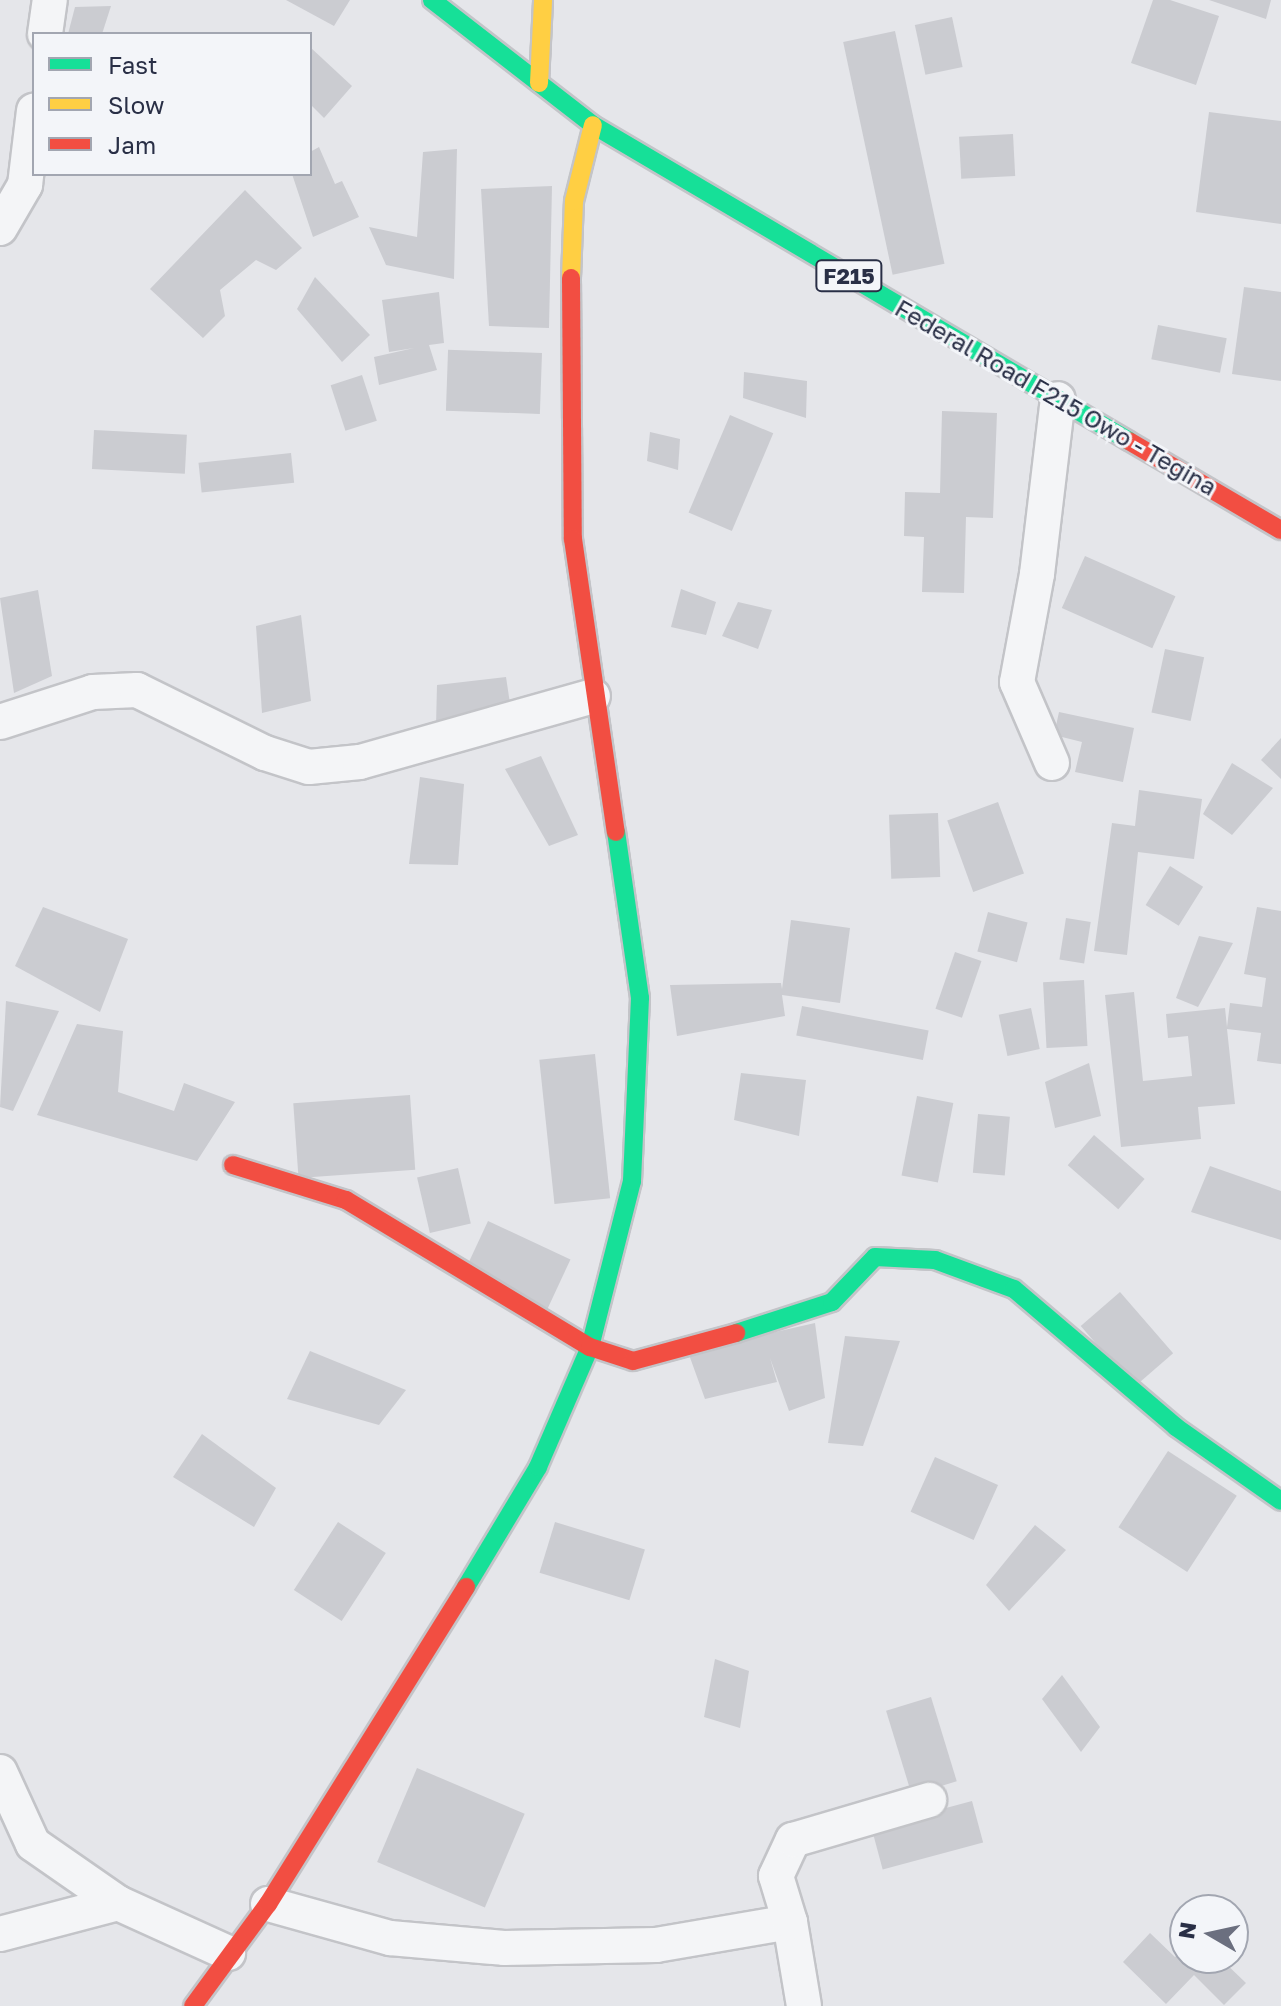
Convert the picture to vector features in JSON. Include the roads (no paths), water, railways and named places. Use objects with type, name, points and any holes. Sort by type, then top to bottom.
[{"type":"street","points":[[45,32],[50,0]]},
{"type":"street","name":"Federal Road F215 Owo - Tegina","points":[[432,0],[593,125],[1281,530]]},
{"type":"street","points":[[539,83],[543,0]]},
{"type":"street","points":[[193,2006],[228,1953],[268,1904],[407,1687],[538,1467],[590,1347],[632,1181],[640,998],[593,696],[573,539],[569,329],[574,201],[593,125]]},
{"type":"street","points":[[0,228],[25,185],[32,127]]},
{"type":"street","points":[[1052,763],[1017,682],[1037,574],[1058,399]]},
{"type":"street","points":[[0,722],[93,692],[137,690],[265,753],[309,767],[360,762],[593,696]]},
{"type":"street","points":[[233,1165],[346,1200],[516,1307],[590,1347],[633,1361],[676,1353],[832,1302],[875,1257],[935,1260],[1014,1289],[1176,1427],[1281,1501]]},
{"type":"street","points":[[0,1772],[33,1844],[118,1903],[228,1953]]},
{"type":"street","points":[[804,2006],[790,1922],[776,1876],[793,1840],[929,1800]]},
{"type":"street","points":[[0,1934],[118,1903]]},
{"type":"street","points":[[268,1904],[390,1938],[504,1948],[656,1945],[790,1922]]}]
